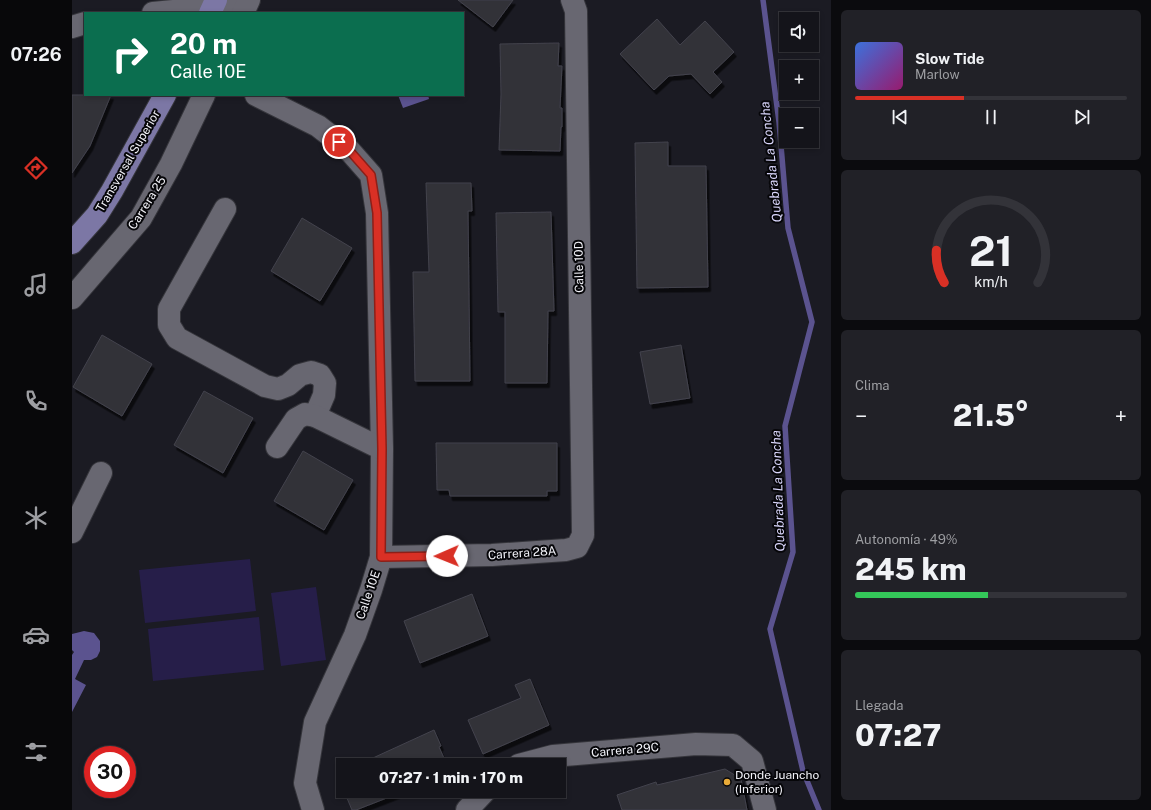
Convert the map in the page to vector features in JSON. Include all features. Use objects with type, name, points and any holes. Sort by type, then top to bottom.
[{"type":"main road","name":"Transversal Superior","points":[[72,243],[97,215],[112,191],[164,96]]},
{"type":"street","points":[[163,12],[213,7],[233,0]]},
{"type":"street","points":[[243,12],[249,0]]},
{"type":"street","name":"Calle 10D","points":[[572,0],[576,11],[583,535]]},
{"type":"street","points":[[72,27],[84,23]]},
{"type":"street","name":"Carrera 25","points":[[72,298],[141,218],[171,164],[204,96]]},
{"type":"street","name":"Calle 10E","points":[[258,96],[318,126],[349,150],[371,175],[377,213],[382,449],[381,557],[371,590],[354,635],[315,722],[305,783],[313,810]]},
{"type":"street","points":[[225,209],[169,309],[169,325],[178,338],[265,386],[278,389],[288,385],[300,374],[311,372],[320,375],[325,383],[324,395],[315,416]]},
{"type":"street","points":[[277,447],[296,419],[305,414],[315,416],[382,449]]},
{"type":"street","points":[[72,532],[101,473]]},
{"type":"street","name":"Carrera 28A","points":[[381,557],[492,555],[566,550],[577,547],[583,535]]},
{"type":"street","name":"Carrera 29C","points":[[545,758],[553,756],[696,744],[733,744],[752,762],[765,810]]},
{"type":"street","points":[[467,810],[478,798]]},
{"type":"shaded area","points":[[398,96],[428,96],[429,99],[403,108]]},
{"type":"shaded area","points":[[250,559],[256,611],[145,623],[139,570]]},
{"type":"shaded area","points":[[316,587],[326,660],[281,666],[271,593]]},
{"type":"shaded area","points":[[259,617],[264,670],[153,681],[148,629]]},
{"type":"shaded area","points":[[84,631],[94,633],[100,641],[100,651],[97,657],[91,660],[84,660],[75,679],[86,685],[72,712],[72,655],[74,652],[72,650],[72,634]]},
{"type":"building","points":[[458,0],[513,0],[493,27]]},
{"type":"building","points":[[657,19],[680,45],[705,21],[734,52],[713,72],[722,82],[710,94],[691,74],[669,76],[654,90],[620,54]]},
{"type":"building","points":[[559,43],[558,66],[562,66],[560,108],[562,108],[562,127],[560,151],[499,150],[501,94],[500,44]]},
{"type":"building","points":[[72,95],[111,96],[90,146],[72,173]]},
{"type":"building","points":[[668,142],[668,166],[706,166],[708,287],[637,288],[635,143]]},
{"type":"building","points":[[426,183],[471,183],[472,211],[468,211],[470,381],[415,381],[413,272],[429,272]]},
{"type":"building","points":[[551,212],[554,311],[548,311],[547,383],[505,383],[505,312],[498,312],[496,213]]},
{"type":"building","points":[[302,218],[352,248],[320,301],[271,271]]},
{"type":"building","points":[[102,335],[152,364],[122,416],[73,387]]},
{"type":"building","points":[[681,345],[690,398],[650,404],[640,352]]},
{"type":"building","points":[[204,391],[253,418],[223,473],[174,445]]},
{"type":"building","points":[[436,443],[557,443],[557,491],[547,491],[547,496],[450,496],[449,490],[437,490]]},
{"type":"building","points":[[303,451],[353,480],[324,530],[274,501]]},
{"type":"building","points":[[472,594],[488,636],[420,663],[404,621]]},
{"type":"building","points":[[530,679],[549,725],[483,754],[468,720],[521,698],[515,685]]},
{"type":"building","points":[[434,730],[441,746],[439,747],[444,758],[373,758]]},
{"type":"building","points":[[725,769],[741,779],[747,810],[622,810],[617,795],[656,782],[657,785]]},
{"type":"building","points":[[347,798],[387,798],[356,810],[352,810]]},
{"type":"waterway","name":"Quebrada La Concha","points":[[763,0],[779,122],[788,228],[812,322],[785,426],[793,552],[770,629],[803,771],[819,810]]},
{"type":"place","name":"Donde Juancho (Inferior)","points":[[727,782]]},
{"type":"route","points":[[339,142],[349,150],[371,175],[377,213],[382,449],[381,557],[447,556]]}]
